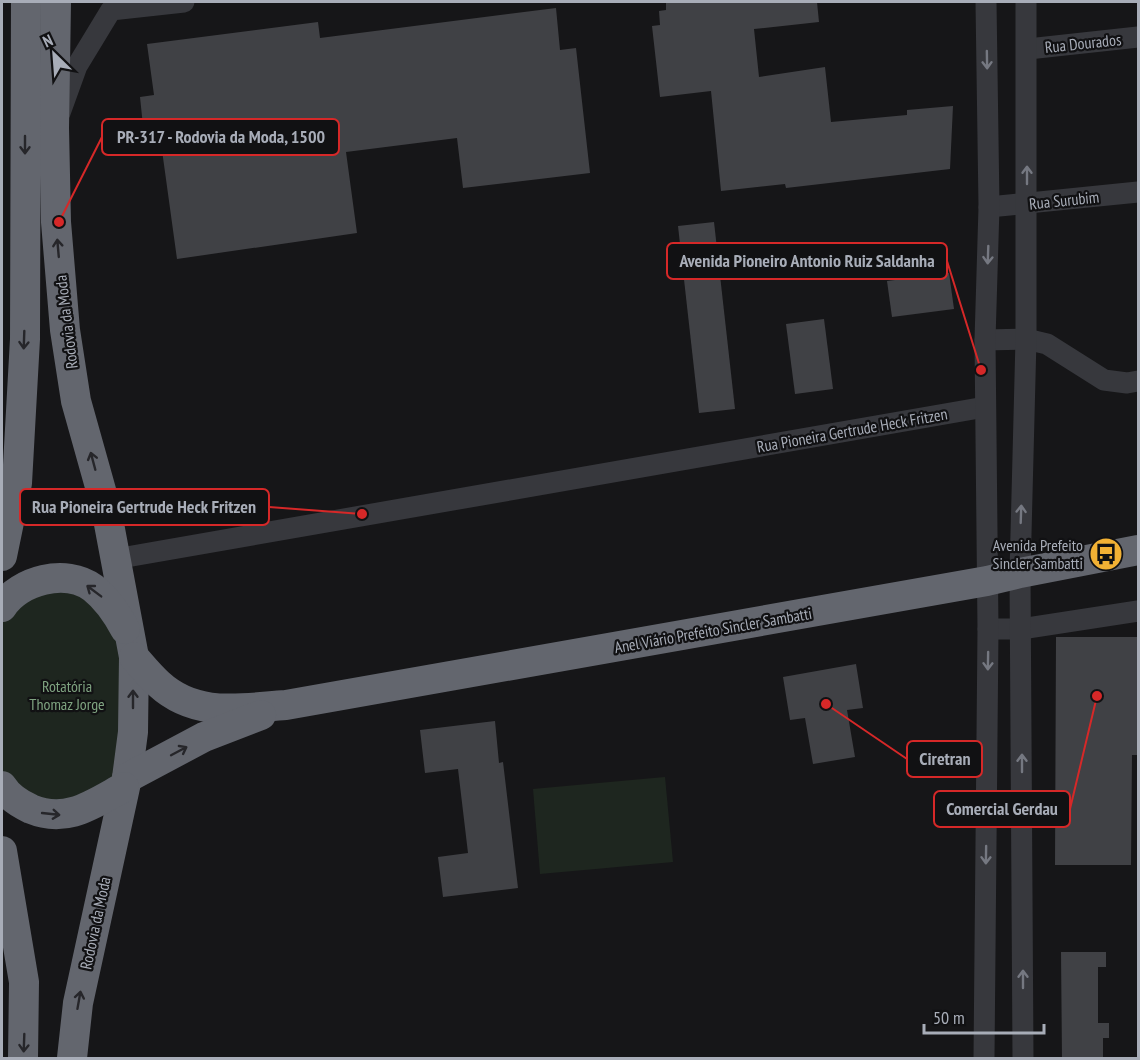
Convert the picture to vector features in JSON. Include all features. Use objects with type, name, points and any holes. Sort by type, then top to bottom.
[{"type":"highway","points":[[14,2],[26,87]]},
{"type":"highway","points":[[2,555],[17,483],[24,339],[26,2]]},
{"type":"highway","name":"Rodovia da Moda","points":[[56,2],[54,128],[56,222],[65,330],[76,401],[106,508],[132,647]]},
{"type":"highway","name":"Anel Viário Prefeito Sincler Sambatti","points":[[2,607],[24,586],[45,579],[70,579],[92,587],[115,610],[132,647],[160,685],[185,702],[214,709],[286,705],[987,581],[1138,550]]},
{"type":"highway","points":[[126,782],[133,732],[132,647]]},
{"type":"highway","name":"Anel Viário Prefeito Sincler Sambatti","points":[[2,786],[5,792],[24,806],[45,814],[60,815],[76,812],[204,737],[286,705]]},
{"type":"highway","name":"Rodovia da Moda","points":[[72,1059],[78,1003],[126,782]]},
{"type":"highway","points":[[2,851],[24,982],[23,1059]]},
{"type":"street","points":[[54,128],[77,66],[107,6],[184,2]]},
{"type":"street","points":[[984,1059],[988,629],[985,340],[990,207],[987,2]]},
{"type":"street","points":[[1023,1059],[1020,573],[1026,339],[1028,49],[1026,2]]},
{"type":"street","name":"Rua Dourados","points":[[1028,49],[1138,37]]},
{"type":"street","name":"Rua Surubim","points":[[990,207],[1138,192]]},
{"type":"street","points":[[985,340],[1026,339],[1047,344],[1104,380],[1127,383],[1138,381]]},
{"type":"street","name":"Rua Pioneira Gertrude Heck Fritzen","points":[[115,559],[985,406]]},
{"type":"street","points":[[988,629],[1021,629],[1138,610]]},
{"type":"green space","name":"Rotatória Thomaz Jorge","points":[[70,579],[130,636],[127,778],[76,812],[2,786],[2,607]]},
{"type":"green space","points":[[665,777],[673,862],[540,874],[533,789]]},
{"type":"building","points":[[666,2],[817,2],[819,22],[754,29],[759,77],[825,67],[831,122],[907,115],[907,110],[953,106],[950,169],[786,188],[785,184],[721,191],[711,91],[660,97],[652,26],[660,25],[659,11],[666,10]]},
{"type":"building","points":[[556,8],[560,50],[576,48],[590,173],[463,188],[457,138],[346,152],[357,233],[177,259],[161,143],[145,145],[140,97],[154,95],[147,44],[318,22],[320,38]]},
{"type":"building","points":[[714,222],[735,409],[699,413],[678,226]]},
{"type":"building","points":[[949,273],[954,309],[892,317],[887,281]]},
{"type":"building","points":[[824,319],[833,389],[795,394],[786,324]]},
{"type":"building","points":[[1056,637],[1138,637],[1138,755],[1132,755],[1131,865],[1055,865]]},
{"type":"building","points":[[856,664],[863,708],[847,710],[855,757],[813,764],[805,718],[790,720],[783,677]]},
{"type":"building","points":[[495,721],[499,763],[503,762],[518,888],[443,897],[438,857],[468,853],[458,769],[425,773],[420,730]]},
{"type":"building","points":[[1061,952],[1106,952],[1106,967],[1098,967],[1098,1023],[1109,1023],[1109,1038],[1103,1038],[1103,1059],[1062,1059]]},
{"type":"place","name":"PR-317 - Rodovia da Moda, 1500","points":[[59,222]]},
{"type":"place","name":"Avenida Pioneiro Antonio Ruiz Saldanha","points":[[981,370]]},
{"type":"place","name":"Rua Pioneira Gertrude Heck Fritzen","points":[[362,514]]},
{"type":"place","name":"Avenida Prefeito Sincler Sambatti","points":[[1106,554]]},
{"type":"place","name":"Comercial Gerdau","points":[[1097,696]]},
{"type":"place","name":"Ciretran","points":[[826,704]]}]
